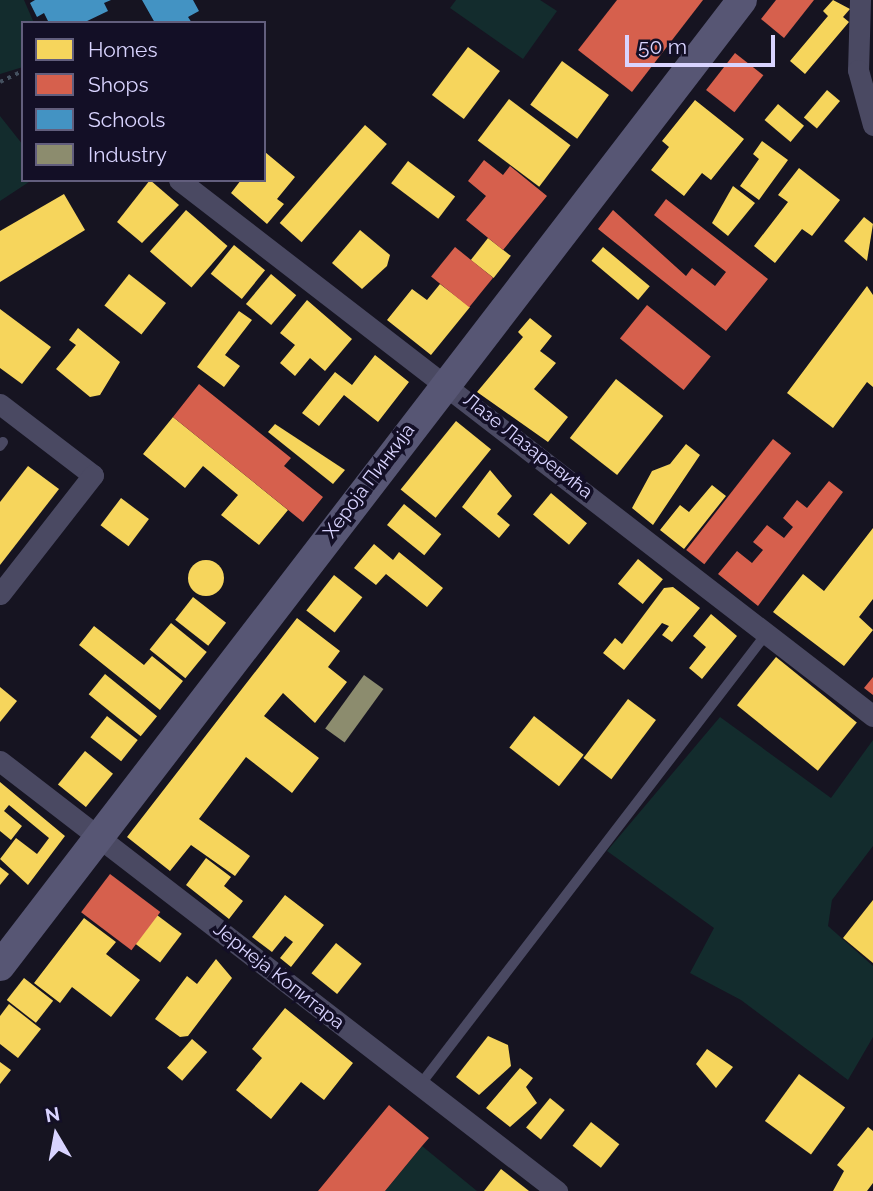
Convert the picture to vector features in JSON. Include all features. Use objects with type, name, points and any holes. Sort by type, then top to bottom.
[{"type":"street","name":"Хероја Пинкија","points":[[0,966],[445,382],[742,0]]},
{"type":"street","points":[[860,0],[858,70],[873,125]]},
{"type":"street","name":"Лазе Лазаревића","points":[[183,182],[445,382],[873,716]]},
{"type":"street","points":[[0,404],[93,475],[0,594]]},
{"type":"street","name":"Јернеја Копитара","points":[[0,761],[557,1191]]},
{"type":"lane","points":[[420,1085],[766,633]]},
{"type":"path","points":[[0,82],[21,72]]},
{"type":"green space","points":[[0,0],[24,0],[33,21],[21,21],[21,68],[0,74]]},
{"type":"green space","points":[[456,0],[540,0],[557,11],[523,59],[450,8]]},
{"type":"green space","points":[[0,116],[21,142],[21,182],[29,182],[0,201]]},
{"type":"green space","points":[[720,717],[831,798],[873,740],[873,846],[832,900],[828,926],[873,966],[873,1037],[848,1080],[741,1000],[690,973],[714,928],[607,851]]},
{"type":"green space","points":[[422,1146],[477,1191],[385,1191]]},
{"type":"building: Homes","points":[[833,0],[850,9],[843,17],[849,22],[805,74],[790,61],[828,16],[823,11]]},
{"type":"building: Homes","points":[[468,47],[500,71],[464,119],[432,95]]},
{"type":"building: Homes","points":[[562,61],[609,95],[577,139],[530,105]]},
{"type":"building: Homes","points":[[827,90],[840,101],[817,129],[804,118]]},
{"type":"building: Homes","points":[[509,99],[570,145],[539,187],[478,141]]},
{"type":"building: Homes","points":[[695,100],[744,139],[711,180],[702,173],[684,196],[651,170],[669,147],[662,141]]},
{"type":"building: Homes","points":[[778,104],[804,126],[791,142],[765,120]]},
{"type":"building: Homes","points":[[365,125],[387,144],[302,242],[280,223]]},
{"type":"building: Homes","points":[[762,141],[788,160],[759,200],[740,186],[759,159],[753,154]]},
{"type":"building: Homes","points":[[266,153],[295,177],[277,199],[284,204],[267,224],[231,193],[239,182],[266,182]]},
{"type":"building: Homes","points":[[408,161],[455,197],[438,219],[391,183]]},
{"type":"building: Homes","points":[[799,168],[840,200],[812,236],[802,229],[775,263],[754,246],[788,202],[778,195]]},
{"type":"building: Homes","points":[[148,182],[152,182],[179,205],[142,243],[117,222]]},
{"type":"building: Homes","points":[[733,186],[755,203],[728,236],[712,223]]},
{"type":"building: Homes","points":[[64,194],[85,230],[0,282],[0,231]]},
{"type":"building: Homes","points":[[186,210],[228,246],[191,288],[150,252]]},
{"type":"building: Homes","points":[[864,217],[873,224],[867,261],[844,241]]},
{"type":"building: Homes","points":[[360,230],[390,255],[387,266],[362,289],[332,263]]},
{"type":"building: Homes","points":[[488,238],[511,256],[494,278],[471,260]]},
{"type":"building: Homes","points":[[234,245],[265,270],[242,299],[211,274]]},
{"type":"building: Homes","points":[[603,247],[650,286],[638,300],[591,261]]},
{"type":"building: Homes","points":[[129,274],[166,303],[141,334],[104,306]]},
{"type":"building: Homes","points":[[271,274],[296,295],[271,325],[246,304]]},
{"type":"building: Homes","points":[[440,284],[470,307],[431,355],[387,320],[412,289],[427,300]]},
{"type":"building: Homes","points":[[867,286],[873,295],[873,387],[867,382],[833,428],[787,393]]},
{"type":"building: Homes","points":[[307,300],[352,339],[325,371],[310,358],[295,376],[280,363],[295,345],[280,333]]},
{"type":"building: Homes","points":[[0,309],[51,347],[22,384],[0,368]]},
{"type":"building: Homes","points":[[239,311],[252,320],[225,355],[240,366],[224,387],[197,367]]},
{"type":"building: Homes","points":[[530,318],[552,336],[540,351],[556,363],[534,389],[568,417],[548,442],[477,392],[523,337],[518,332]]},
{"type":"building: Homes","points":[[78,328],[120,362],[100,395],[90,397],[56,369],[76,345],[69,340]]},
{"type":"building: Homes","points":[[375,355],[409,382],[378,422],[344,395],[319,426],[302,413],[335,372],[352,385]]},
{"type":"building: Homes","points":[[616,379],[663,416],[617,475],[570,438]]},
{"type":"building: Homes","points":[[173,417],[288,510],[259,545],[221,515],[238,495],[203,466],[185,488],[143,454]]},
{"type":"building: Homes","points":[[456,421],[491,449],[436,518],[401,489]]},
{"type":"building: Homes","points":[[275,424],[345,470],[333,484],[268,432]]},
{"type":"building: Homes","points":[[686,444],[700,455],[653,525],[632,508],[652,471],[670,464]]},
{"type":"building: Homes","points":[[28,466],[59,489],[0,565],[0,502]]},
{"type":"building: Homes","points":[[490,470],[512,496],[497,514],[510,525],[499,538],[462,507]]},
{"type":"building: Homes","points":[[712,485],[726,496],[684,549],[660,530],[680,505],[689,512]]},
{"type":"building: Homes","points":[[551,493],[587,523],[569,545],[533,514]]},
{"type":"building: Homes","points":[[121,498],[149,519],[128,546],[101,525]]},
{"type":"building: Homes","points":[[404,504],[441,534],[424,555],[387,525]]},
{"type":"building: Homes","points":[[873,528],[873,599],[859,617],[873,630],[844,666],[773,612],[803,574],[824,591]]},
{"type":"building: Homes","points":[[374,544],[393,560],[399,552],[443,588],[427,607],[386,574],[376,585],[354,568]]},
{"type":"building: Homes","points":[[638,559],[663,579],[643,604],[618,584]]},
{"type":"building: Homes","points":[[206,560],[219,565],[224,578],[219,591],[206,596],[193,591],[188,578],[193,565]]},
{"type":"building: Homes","points":[[334,575],[362,597],[335,633],[306,610]]},
{"type":"building: Homes","points":[[673,587],[700,608],[672,642],[662,635],[669,626],[662,623],[624,670],[603,653],[615,638],[622,644],[664,588]]},
{"type":"building: Homes","points":[[193,597],[226,623],[208,646],[175,620]]},
{"type":"building: Homes","points":[[711,614],[737,636],[702,679],[689,668],[706,647],[693,636]]},
{"type":"building: Homes","points":[[297,618],[340,651],[328,667],[347,682],[315,723],[283,693],[264,716],[319,758],[292,793],[246,757],[199,819],[250,856],[235,876],[191,845],[170,871],[127,837]]},
{"type":"building: Homes","points":[[171,623],[207,652],[185,678],[150,649]]},
{"type":"building: Homes","points":[[94,626],[144,665],[152,656],[183,681],[160,710],[79,645]]},
{"type":"building: Homes","points":[[776,657],[857,722],[818,771],[737,705]]},
{"type":"building: Homes","points":[[105,674],[157,716],[141,736],[89,694]]},
{"type":"building: Homes","points":[[0,687],[17,701],[0,722]]},
{"type":"building: Homes","points":[[628,699],[656,720],[611,779],[583,758]]},
{"type":"building: Homes","points":[[107,716],[138,740],[121,761],[90,737]]},
{"type":"building: Homes","points":[[534,716],[584,755],[559,786],[509,748]]},
{"type":"building: Homes","points":[[85,751],[113,774],[86,807],[58,784]]},
{"type":"building: Homes","points":[[0,782],[65,836],[28,885],[0,859],[16,838],[37,854],[49,838],[9,805],[4,811],[22,826],[11,840],[0,831]]},
{"type":"building: Homes","points":[[206,858],[231,877],[224,886],[243,901],[229,919],[186,885]]},
{"type":"building: Homes","points":[[0,867],[9,874],[0,885]]},
{"type":"building: Homes","points":[[285,895],[324,925],[291,967],[280,958],[293,942],[285,936],[272,952],[252,937]]},
{"type":"building: Homes","points":[[873,900],[873,963],[843,938]]},
{"type":"building: Homes","points":[[157,915],[182,934],[160,962],[135,944]]},
{"type":"building: Homes","points":[[84,918],[116,942],[106,954],[140,980],[111,1017],[72,987],[60,1003],[34,983]]},
{"type":"building: Homes","points":[[336,943],[362,964],[337,994],[311,973]]},
{"type":"building: Homes","points":[[216,959],[232,978],[188,1036],[180,1037],[155,1019],[187,976],[197,984]]},
{"type":"building: Homes","points":[[24,978],[53,1001],[36,1023],[7,1000]]},
{"type":"building: Homes","points":[[9,1004],[41,1029],[18,1058],[0,1044],[0,1016]]},
{"type":"building: Homes","points":[[285,1008],[353,1063],[324,1100],[301,1082],[271,1119],[236,1090],[262,1058],[252,1049]]},
{"type":"building: Homes","points":[[488,1036],[508,1045],[511,1066],[479,1095],[456,1077]]},
{"type":"building: Homes","points":[[192,1039],[207,1052],[182,1081],[167,1068]]},
{"type":"building: Homes","points":[[707,1049],[733,1067],[716,1088],[696,1064]]},
{"type":"building: Homes","points":[[0,1062],[11,1070],[0,1084]]},
{"type":"building: Homes","points":[[520,1068],[533,1078],[526,1087],[537,1103],[510,1127],[486,1108]]},
{"type":"building: Homes","points":[[799,1074],[845,1108],[811,1154],[765,1121]]},
{"type":"building: Homes","points":[[550,1098],[565,1110],[541,1139],[526,1128]]},
{"type":"building: Homes","points":[[591,1122],[619,1144],[601,1168],[573,1146]]},
{"type":"building: Homes","points":[[868,1127],[873,1131],[873,1183],[867,1191],[833,1191],[844,1171],[837,1165]]},
{"type":"building: Homes","points":[[501,1169],[529,1191],[484,1191]]},
{"type":"building: Shops","points":[[617,0],[703,0],[632,92],[578,50]]},
{"type":"building: Shops","points":[[776,0],[814,0],[784,38],[761,19]]},
{"type":"building: Shops","points":[[735,53],[763,75],[734,112],[706,90]]},
{"type":"building: Shops","points":[[484,160],[503,175],[510,166],[547,196],[503,250],[466,220],[486,196],[468,181]]},
{"type":"building: Shops","points":[[666,199],[768,279],[726,331],[598,229],[613,210],[686,276],[692,268],[715,286],[726,272],[654,215]]},
{"type":"building: Shops","points":[[455,247],[493,278],[469,307],[431,277]]},
{"type":"building: Shops","points":[[647,305],[711,357],[684,390],[620,338]]},
{"type":"building: Shops","points":[[199,384],[291,458],[284,466],[323,497],[303,522],[173,417]]},
{"type":"building: Shops","points":[[773,439],[791,453],[704,564],[686,550]]},
{"type":"building: Shops","points":[[829,481],[843,492],[758,606],[718,574],[737,551],[752,563],[763,550],[753,542],[767,525],[784,538],[793,527],[783,518],[797,500],[807,508]]},
{"type":"building: Shops","points":[[873,677],[873,695],[864,688]]},
{"type":"building: Shops","points":[[110,874],[160,912],[131,950],[81,912]]},
{"type":"building: Shops","points":[[389,1105],[429,1138],[385,1191],[318,1191]]},
{"type":"building: Schools","points":[[35,0],[111,0],[104,3],[108,11],[87,21],[48,21],[44,13],[37,17],[30,3]]},
{"type":"building: Schools","points":[[142,0],[193,0],[199,11],[188,17],[191,21],[154,21]]},
{"type":"building: Industry","points":[[364,675],[383,689],[345,743],[325,728]]}]
